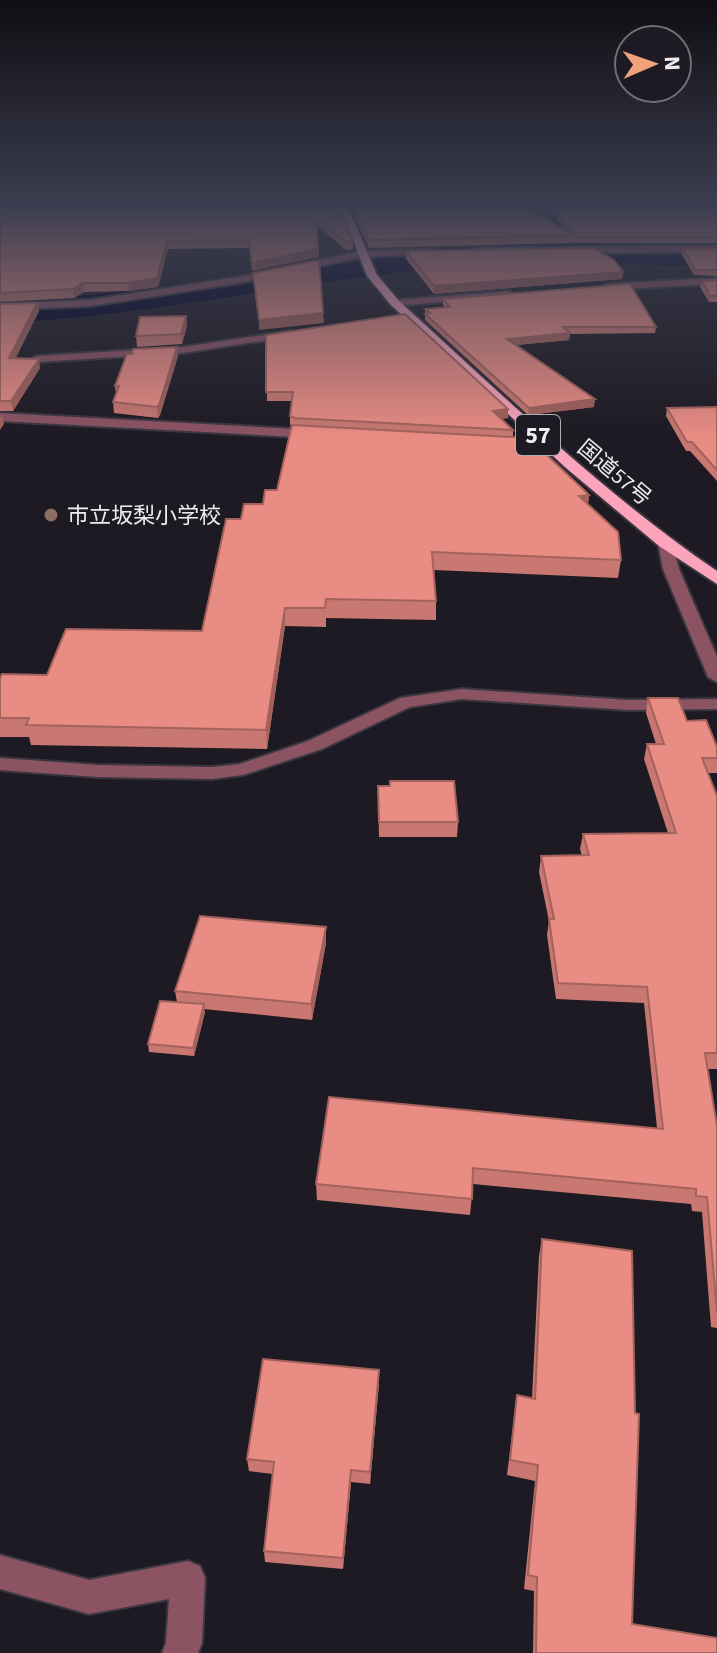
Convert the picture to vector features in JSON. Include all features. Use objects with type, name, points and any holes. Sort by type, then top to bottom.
[{"type":"highway","name":"国道57号","points":[[377,284],[394,311],[409,316],[555,449],[665,543],[717,579]]},
{"type":"street","points":[[0,307],[90,303],[212,284]]},
{"type":"street","points":[[591,289],[641,284]]},
{"type":"street","points":[[394,311],[528,293]]},
{"type":"street","points":[[37,359],[183,350],[303,332]]},
{"type":"street","points":[[0,417],[331,434]]},
{"type":"street","points":[[529,449],[555,449]]},
{"type":"street","points":[[665,543],[671,569],[717,677]]},
{"type":"street","points":[[0,764],[98,771],[212,773],[243,769],[315,745],[406,702],[462,694],[628,705],[717,704]]},
{"type":"street","points":[[0,1572],[89,1597],[188,1578],[184,1643],[180,1653]]},
{"type":"building","points":[[0,284],[81,284],[73,289],[0,293]]},
{"type":"building","points":[[254,284],[321,284],[323,313],[259,320]]},
{"type":"building","points":[[630,284],[656,327],[563,327],[570,333],[507,339],[595,399],[529,408],[425,314],[430,313],[425,309],[450,307],[443,299]]},
{"type":"building","points":[[704,284],[717,284],[717,296],[710,296]]},
{"type":"building","points":[[37,303],[9,358],[39,359],[11,401],[0,401],[0,304]]},
{"type":"building","points":[[405,314],[508,409],[493,411],[513,430],[295,418],[290,416],[293,392],[266,392],[266,335]]},
{"type":"building","points":[[186,316],[181,334],[136,336],[140,317]]},
{"type":"building","points":[[177,347],[157,407],[113,402],[119,386],[115,386],[127,354],[132,354],[133,349]]},
{"type":"building","points":[[717,407],[717,470],[692,442],[687,442],[667,408]]},
{"type":"building","points":[[292,425],[529,438],[589,495],[579,496],[618,532],[621,560],[432,552],[436,601],[326,599],[325,608],[285,608],[266,730],[26,725],[29,718],[0,718],[2,674],[47,675],[66,629],[202,631],[226,519],[241,519],[244,504],[263,504],[265,490],[277,490]]},
{"type":"building","points":[[648,698],[678,698],[687,721],[706,720],[717,747],[717,758],[702,758],[717,796],[717,1053],[705,1053],[717,1126],[717,1312],[707,1197],[696,1196],[696,1189],[473,1168],[472,1199],[316,1184],[329,1097],[663,1129],[647,987],[558,983],[549,919],[554,919],[541,856],[589,855],[583,834],[676,833],[647,744],[664,744]]},
{"type":"building","points":[[390,781],[454,781],[458,822],[379,822],[378,786],[390,786]]},
{"type":"building","points":[[200,916],[326,927],[311,1004],[175,991]]},
{"type":"building","points":[[160,1001],[204,1004],[193,1048],[148,1044]]},
{"type":"building","points":[[542,1239],[632,1251],[635,1413],[639,1414],[632,1624],[717,1638],[717,1653],[536,1653],[537,1577],[528,1575],[538,1465],[510,1460],[517,1395],[535,1399]]},
{"type":"building","points":[[263,1359],[379,1370],[370,1472],[351,1470],[343,1558],[264,1551],[274,1462],[247,1459]]},
{"type":"waterway","points":[[0,312],[109,305],[253,284]]},
{"type":"place","name":"市立坂梨小学校","points":[[51,515]]}]
